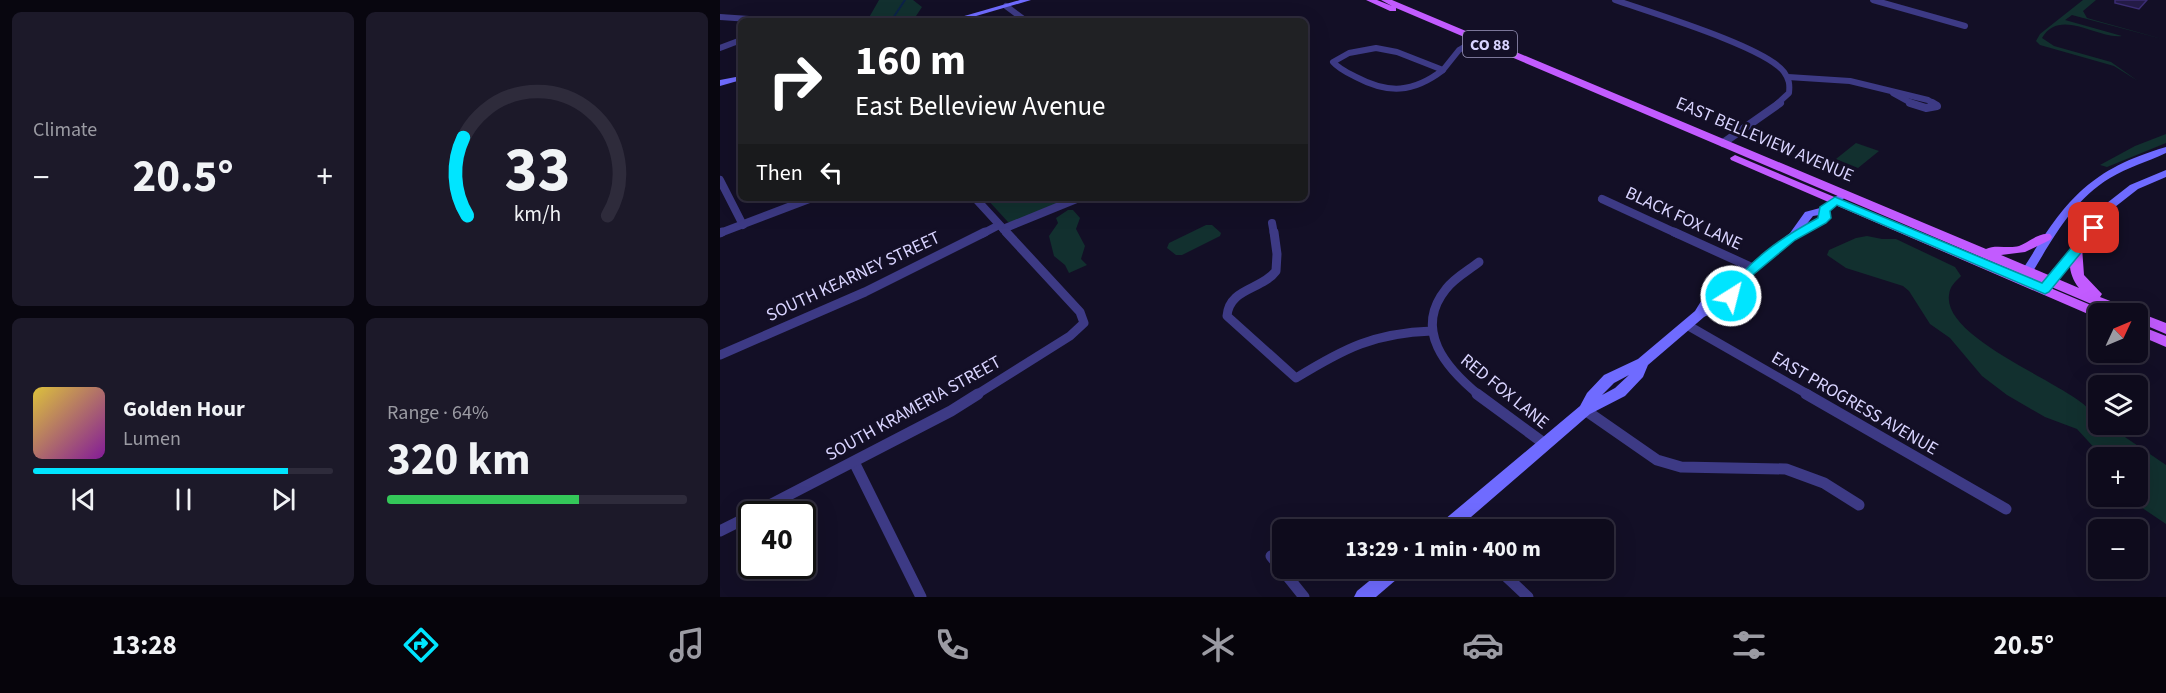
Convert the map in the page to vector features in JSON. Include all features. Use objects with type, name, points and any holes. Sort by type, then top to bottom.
[{"type":"main road","name":"EAST BELLEVIEW AVENUE","points":[[1370,0],[2025,275],[2100,303]]},
{"type":"main road","name":"EAST BELLEVIEW AVENUE","points":[[1385,0],[1723,143],[1840,197],[1965,243],[2025,275]]},
{"type":"main road","points":[[1965,243],[1995,251],[2013,252],[2031,246],[2046,237]]},
{"type":"main road","points":[[2078,250],[2075,268],[2078,279],[2090,290],[2112,303]]},
{"type":"main road","name":"EAST BELLEVIEW AVENUE","points":[[2048,284],[2088,307]]},
{"type":"main road","points":[[2148,321],[2166,329]]},
{"type":"main road","points":[[2148,334],[2166,342]]},
{"type":"street","points":[[962,18],[1028,0]]},
{"type":"street","points":[[1615,0],[1759,52],[1777,64],[1788,77],[1790,87],[1786,98],[1723,143]]},
{"type":"street","points":[[1873,0],[1965,26]]},
{"type":"street","points":[[1006,6],[1022,18]]},
{"type":"street","points":[[720,17],[738,18]]},
{"type":"street","points":[[720,48],[738,41]]},
{"type":"street","points":[[1444,70],[1423,64],[1388,48],[1377,46],[1363,47],[1338,57],[1333,62],[1336,67],[1375,88],[1387,91],[1403,90],[1444,70],[1455,51],[1471,43]]},
{"type":"street","points":[[1788,77],[1841,80],[1928,100],[1936,106],[1932,109],[1921,107],[1893,93]]},
{"type":"street","points":[[720,83],[738,79]]},
{"type":"street","points":[[2025,275],[2046,237],[2088,188],[2112,173],[2166,150]]},
{"type":"street","points":[[2048,284],[2078,250],[2116,200],[2144,182],[2166,173]]},
{"type":"street","points":[[720,180],[743,225]]},
{"type":"street","points":[[1460,519],[1585,410],[1620,392],[1638,374],[1643,362],[1700,314],[1731,296],[1741,286],[1751,270],[1791,237],[1822,221],[1824,210],[1840,197]]},
{"type":"street","name":"BLACK FOX LANE","points":[[1602,199],[1751,270]]},
{"type":"street","points":[[720,233],[804,201]]},
{"type":"street","points":[[978,201],[1001,227]]},
{"type":"street","name":"SOUTH KEARNEY STREET","points":[[720,355],[866,292],[1001,227],[1071,201]]},
{"type":"street","points":[[1272,223],[1277,262],[1275,272],[1232,300],[1226,310],[1227,316],[1296,378],[1342,349],[1362,340],[1395,332],[1432,331]]},
{"type":"street","name":"SOUTH KRAMERIA STREET","points":[[779,501],[990,388],[1070,336],[1084,323],[1080,312],[1001,227]]},
{"type":"street","name":"RED FOX LANE","points":[[1479,262],[1458,275],[1436,303],[1432,331],[1441,358],[1457,378],[1545,444]]},
{"type":"street","name":"EAST PROGRESS AVENUE","points":[[1687,325],[2006,509]]},
{"type":"street","points":[[1585,410],[1657,460],[1669,465],[1786,469],[1800,472],[1828,484],[1859,505]]},
{"type":"street","points":[[854,462],[921,597]]},
{"type":"street","name":"SOUTH KRAMERIA STREET","points":[[720,531],[738,522]]},
{"type":"street","points":[[1270,556],[1304,597]]},
{"type":"street","points":[[1363,597],[1385,579]]},
{"type":"street","points":[[1509,579],[1528,597]]},
{"type":"green space","points":[[879,0],[913,0],[922,7],[916,16],[919,18],[869,18]]},
{"type":"green space","points":[[2083,0],[2096,0],[2083,11],[2087,18],[2166,40],[2072,15],[2065,20],[2122,36],[2059,25],[2050,29],[2042,38],[2054,46],[2111,62],[2138,81],[2114,66],[2040,45],[2036,41],[2040,34]]},
{"type":"green space","points":[[2166,134],[2166,143],[2107,167],[2100,165],[2135,146]]},
{"type":"green space","points":[[1856,143],[1879,151],[1858,168],[1836,159]]},
{"type":"green space","points":[[989,201],[1065,201],[1013,222],[1008,222]]},
{"type":"green space","points":[[1068,210],[1073,210],[1080,218],[1076,229],[1085,246],[1081,259],[1087,265],[1069,273],[1065,265],[1054,256],[1049,236],[1058,223],[1056,218]]},
{"type":"green space","points":[[1206,225],[1212,225],[1221,233],[1220,236],[1182,255],[1176,255],[1167,248],[1169,243]]},
{"type":"green space","points":[[1867,236],[1896,239],[1955,267],[1961,276],[1955,282],[1949,295],[1952,311],[1965,328],[1985,344],[2077,399],[2088,408],[2088,435],[2122,435],[2140,447],[2094,447],[2077,429],[2045,417],[2007,395],[1982,376],[1950,338],[1930,324],[1909,291],[1903,286],[1846,268],[1827,255],[1829,250],[1856,238]]},
{"type":"green space","points":[[2148,453],[2166,465],[2166,524],[2141,507],[2148,507]]},
{"type":"building","points":[[2115,0],[2147,0],[2139,9],[2115,3]]},
{"type":"waterway","points":[[893,18],[905,0]]},
{"type":"route","points":[[1731,296],[1741,286],[1749,272],[1791,237],[1822,221],[1824,210],[1835,201],[2045,289],[2094,228]]}]
